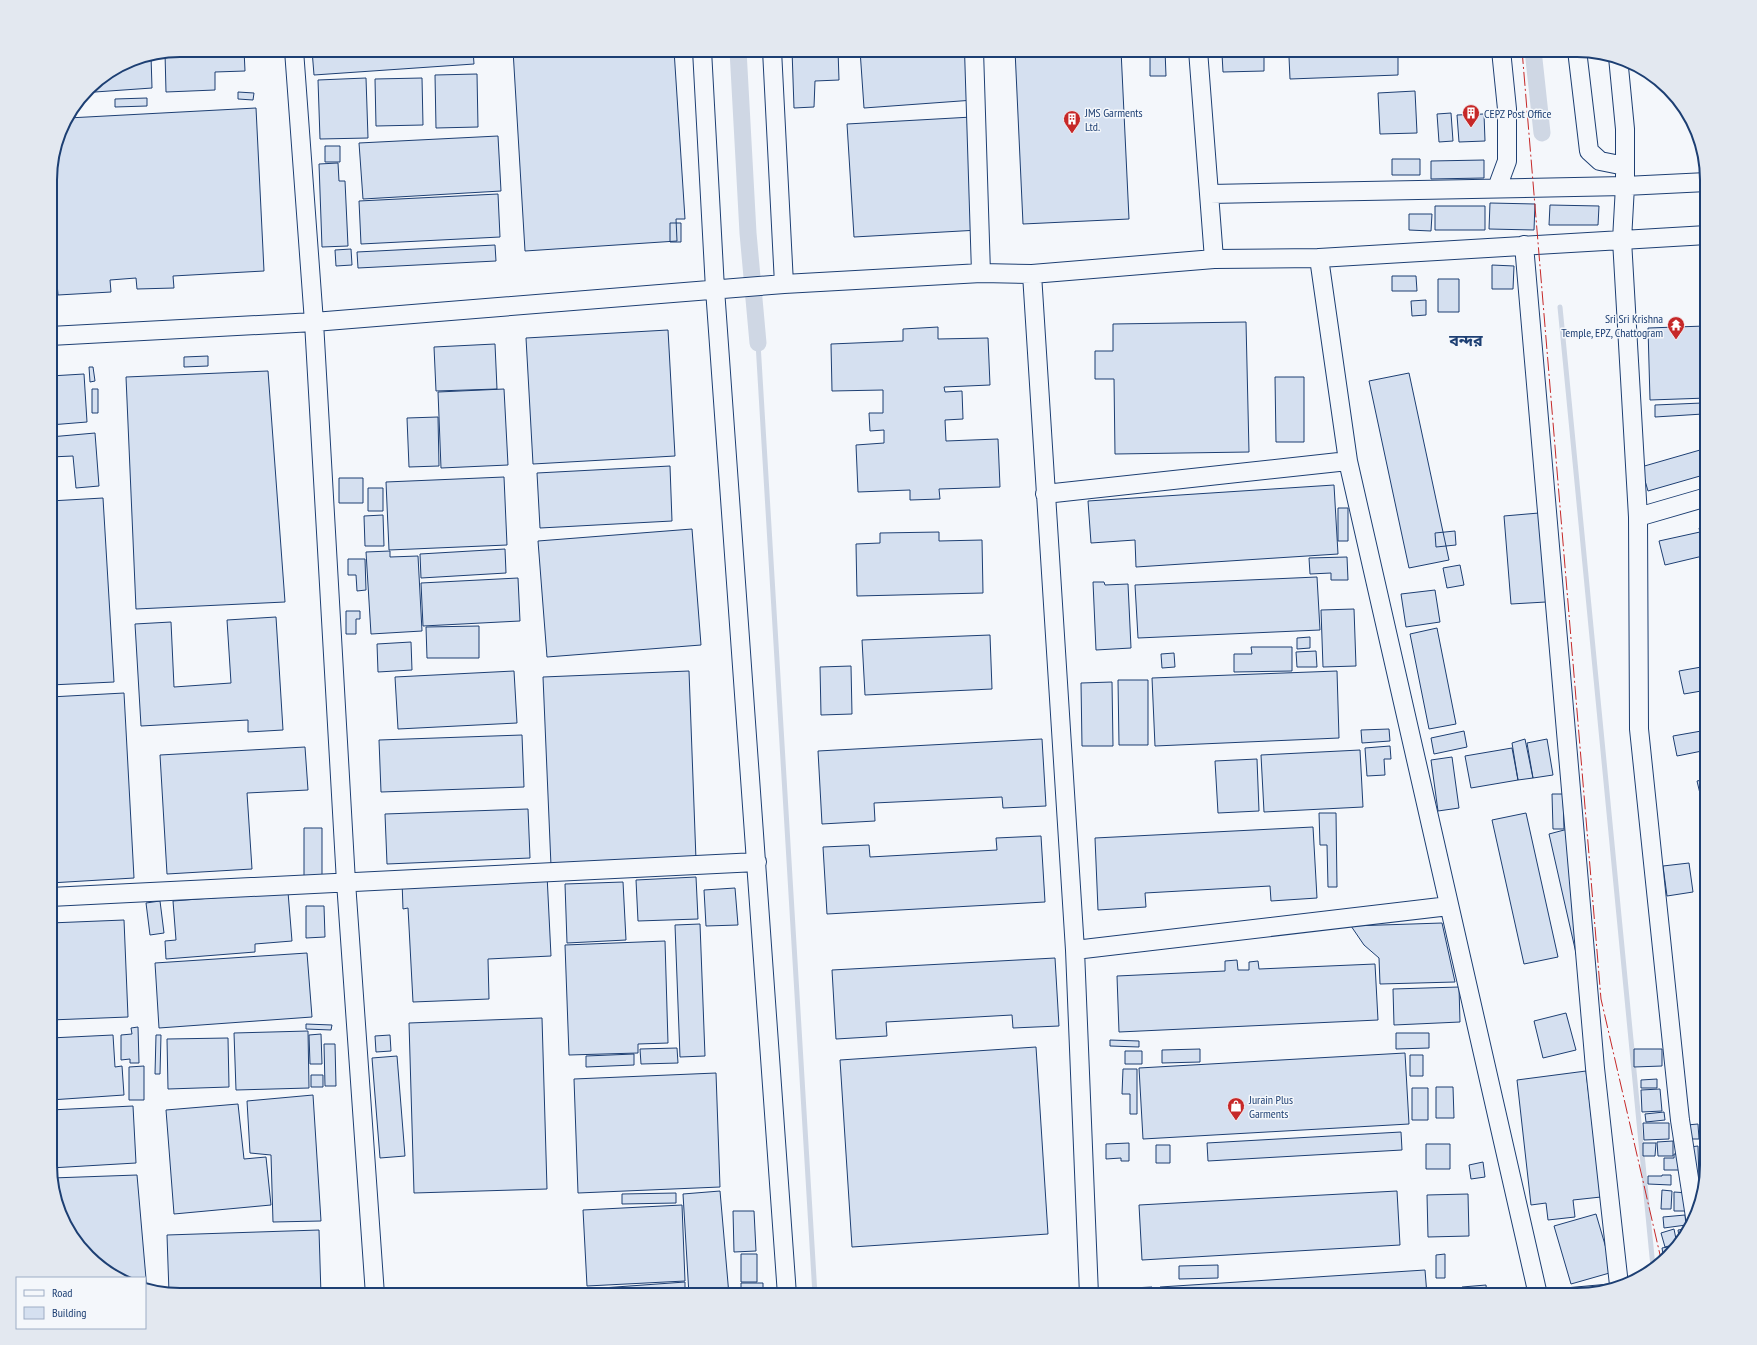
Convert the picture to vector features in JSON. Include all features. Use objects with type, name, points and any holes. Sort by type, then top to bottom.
[{"type":"street","points":[[295,57],[314,322],[346,882],[375,1288]]},
{"type":"street","points":[[703,57],[723,288],[757,862],[787,1288]]},
{"type":"street","points":[[772,57],[784,284]]},
{"type":"street","points":[[974,57],[981,273]]},
{"type":"street","points":[[1199,57],[1214,259]]},
{"type":"street","points":[[1497,188],[1507,161],[1507,109],[1501,57]]},
{"type":"street","points":[[1578,57],[1589,151],[1600,161],[1625,166]]},
{"type":"street","points":[[1619,65],[1625,129],[1625,186],[1622,240],[1638,517],[1639,729],[1680,1112],[1693,1204]]},
{"type":"street","points":[[1210,194],[1625,186],[1700,182]]},
{"type":"street","points":[[57,336],[314,322],[784,284],[981,273],[1032,274],[1214,259],[1318,258],[1700,235]]},
{"type":"street","points":[[1524,245],[1595,1068],[1618,1280]]},
{"type":"street","points":[[1318,258],[1348,461],[1536,1288]]},
{"type":"street","points":[[1032,274],[1075,950],[1089,1288]]},
{"type":"street","points":[[1045,494],[1348,461]]},
{"type":"street","points":[[1638,517],[1700,498]]},
{"type":"street","points":[[57,897],[757,862]]},
{"type":"street","points":[[1075,950],[1449,906]]},
{"type":"building","points":[[244,57],[245,71],[215,72],[215,90],[166,92],[165,58]]},
{"type":"building","points":[[313,57],[474,57],[474,64],[314,75]]},
{"type":"building","points":[[513,57],[674,57],[685,219],[676,219],[677,241],[525,251]]},
{"type":"building","points":[[792,57],[838,57],[839,80],[815,81],[814,107],[794,108]]},
{"type":"building","points":[[860,57],[971,57],[974,100],[864,108]]},
{"type":"building","name":"JMS Garments Ltd.","points":[[1015,57],[1121,57],[1129,219],[1023,224]]},
{"type":"building","points":[[1150,57],[1165,57],[1166,76],[1150,76]]},
{"type":"building","points":[[1222,57],[1264,57],[1264,71],[1223,72]]},
{"type":"building","points":[[1289,57],[1398,57],[1398,75],[1290,79]]},
{"type":"building","points":[[151,60],[152,88],[95,92],[112,78],[133,66]]},
{"type":"building","points":[[477,74],[478,127],[436,128],[435,75]]},
{"type":"building","points":[[366,78],[368,138],[320,139],[318,80]]},
{"type":"building","points":[[422,78],[423,125],[376,126],[375,79]]},
{"type":"building","points":[[1415,91],[1417,133],[1380,134],[1378,93]]},
{"type":"building","points":[[238,92],[254,93],[253,100],[238,99]]},
{"type":"building","points":[[147,98],[147,106],[115,107],[115,99]]},
{"type":"building","points":[[256,108],[264,271],[173,276],[174,288],[137,289],[136,278],[110,280],[111,292],[58,295],[57,172],[61,148],[66,133],[75,118]]},
{"type":"building","points":[[1451,113],[1453,141],[1439,142],[1437,114]]},
{"type":"building","name":"CEPZ Post Office","points":[[1484,114],[1485,141],[1459,142],[1457,115]]},
{"type":"building","points":[[972,117],[979,230],[854,237],[847,124]]},
{"type":"building","points":[[498,136],[501,191],[363,199],[359,143]]},
{"type":"building","points":[[325,146],[340,146],[340,162],[325,162]]},
{"type":"building","points":[[1392,159],[1420,159],[1420,175],[1392,175]]},
{"type":"building","points":[[1484,160],[1484,178],[1431,179],[1431,161]]},
{"type":"building","points":[[338,163],[339,181],[345,181],[348,246],[322,247],[319,164]]},
{"type":"building","points":[[498,194],[500,237],[361,244],[359,201]]},
{"type":"building","points":[[1490,203],[1535,204],[1534,230],[1489,229]]},
{"type":"building","points":[[1550,205],[1599,206],[1598,225],[1549,225]]},
{"type":"building","points":[[1435,206],[1485,206],[1485,230],[1435,230]]},
{"type":"building","points":[[1409,214],[1432,214],[1431,231],[1409,230]]},
{"type":"building","points":[[670,223],[681,223],[681,242],[670,242]]},
{"type":"building","points":[[495,245],[496,261],[358,268],[357,252]]},
{"type":"building","points":[[351,249],[352,265],[336,266],[335,250]]},
{"type":"building","points":[[1492,265],[1514,266],[1513,289],[1492,289]]},
{"type":"building","points":[[1392,276],[1416,276],[1417,291],[1392,291]]},
{"type":"building","points":[[1438,279],[1459,279],[1459,312],[1438,312]]},
{"type":"building","points":[[1426,300],[1426,315],[1412,316],[1411,301]]},
{"type":"building","points":[[1246,322],[1249,452],[1115,454],[1114,379],[1095,379],[1095,351],[1113,351],[1113,324]]},
{"type":"building","points":[[1700,326],[1700,398],[1650,400],[1648,328]]},
{"type":"building","points":[[938,327],[938,339],[988,338],[990,385],[944,387],[945,392],[962,391],[963,419],[945,420],[946,441],[998,439],[1000,487],[939,489],[940,499],[910,500],[910,490],[858,492],[856,445],[884,443],[884,430],[870,431],[869,413],[883,413],[883,390],[832,391],[831,344],[903,341],[903,329]]},
{"type":"building","points":[[668,330],[675,456],[533,464],[526,338]]},
{"type":"building","points":[[495,344],[497,389],[436,391],[434,347]]},
{"type":"building","points":[[208,356],[208,366],[184,367],[184,357]]},
{"type":"building","points":[[89,367],[93,367],[95,381],[90,382]]},
{"type":"building","points":[[268,371],[285,602],[136,609],[126,377]]},
{"type":"building","points":[[1409,373],[1449,560],[1409,568],[1369,381]]},
{"type":"building","points":[[84,374],[87,422],[57,424],[57,376]]},
{"type":"building","points":[[1275,377],[1304,377],[1304,442],[1276,442]]},
{"type":"building","points":[[92,389],[98,389],[98,413],[92,413]]},
{"type":"building","points":[[504,389],[508,465],[441,468],[438,392]]},
{"type":"building","points":[[1700,403],[1700,414],[1655,417],[1655,405]]},
{"type":"building","points":[[438,417],[439,466],[409,467],[407,418]]},
{"type":"building","points":[[95,433],[99,486],[76,488],[73,456],[57,457],[57,436]]},
{"type":"building","points":[[1700,450],[1700,476],[1648,491],[1641,467]]},
{"type":"building","points":[[670,466],[672,521],[540,528],[537,473]]},
{"type":"building","points":[[504,477],[507,545],[389,550],[386,482]]},
{"type":"building","points":[[339,478],[363,478],[363,503],[339,503]]},
{"type":"building","points":[[1334,485],[1338,554],[1136,567],[1135,540],[1091,543],[1088,501]]},
{"type":"building","points":[[368,488],[383,488],[383,511],[368,511]]},
{"type":"building","points":[[103,498],[114,682],[57,685],[57,501]]},
{"type":"building","points":[[1338,508],[1348,508],[1348,541],[1338,541]]},
{"type":"building","points":[[1539,513],[1546,602],[1511,604],[1504,516]]},
{"type":"building","points":[[383,515],[384,546],[365,546],[364,516]]},
{"type":"building","points":[[692,529],[701,645],[547,657],[538,541]]},
{"type":"building","points":[[1455,531],[1456,545],[1436,547],[1435,533]]},
{"type":"building","points":[[939,532],[939,541],[982,540],[983,593],[857,596],[856,544],[880,543],[880,533]]},
{"type":"building","points":[[1700,532],[1700,557],[1665,565],[1659,541]]},
{"type":"building","points":[[505,549],[506,573],[421,578],[420,554]]},
{"type":"building","points":[[390,551],[390,557],[418,556],[422,631],[371,634],[366,552]]},
{"type":"building","points":[[1347,557],[1348,580],[1331,580],[1331,573],[1310,574],[1309,558]]},
{"type":"building","points":[[348,559],[365,559],[366,590],[357,591],[356,575],[348,575]]},
{"type":"building","points":[[1460,565],[1464,585],[1447,588],[1443,568]]},
{"type":"building","points":[[1317,577],[1320,630],[1138,638],[1135,585]]},
{"type":"building","points":[[518,578],[520,621],[423,626],[421,583]]},
{"type":"building","points":[[1093,582],[1104,582],[1105,585],[1128,584],[1131,648],[1096,650]]},
{"type":"building","points":[[1435,590],[1440,622],[1406,627],[1401,594]]},
{"type":"building","points":[[1354,609],[1356,666],[1323,667],[1321,610]]},
{"type":"building","points":[[346,611],[360,611],[360,619],[356,619],[356,634],[346,634]]},
{"type":"building","points":[[276,617],[283,730],[248,732],[248,720],[141,726],[135,624],[171,622],[174,687],[231,683],[227,620]]},
{"type":"building","points":[[479,626],[479,658],[427,658],[426,627]]},
{"type":"building","points":[[1437,628],[1456,724],[1429,729],[1410,634]]},
{"type":"building","points":[[990,635],[992,689],[865,695],[862,640]]},
{"type":"building","points":[[1310,637],[1310,648],[1297,649],[1297,638]]},
{"type":"building","points":[[411,642],[412,670],[378,672],[377,644]]},
{"type":"building","points":[[1251,647],[1292,647],[1292,671],[1234,672],[1234,654],[1252,654]]},
{"type":"building","points":[[1316,651],[1317,667],[1297,667],[1296,652]]},
{"type":"building","points":[[1174,653],[1175,667],[1162,668],[1161,654]]},
{"type":"building","points":[[851,666],[852,714],[821,715],[820,667]]},
{"type":"building","points":[[1700,667],[1700,691],[1684,694],[1679,671]]},
{"type":"building","points":[[514,671],[517,723],[398,729],[395,677]]},
{"type":"building","points":[[689,671],[696,860],[551,866],[543,677]]},
{"type":"building","points":[[1337,671],[1339,738],[1155,746],[1152,678]]},
{"type":"building","points":[[1118,680],[1148,680],[1148,745],[1119,745]]},
{"type":"building","points":[[1112,682],[1113,746],[1082,746],[1081,683]]},
{"type":"building","points":[[124,693],[134,878],[57,883],[57,697]]},
{"type":"building","points":[[1389,729],[1390,741],[1362,743],[1361,730]]},
{"type":"building","points":[[1464,731],[1467,747],[1434,754],[1431,738]]},
{"type":"building","points":[[1700,731],[1700,751],[1677,756],[1673,736]]},
{"type":"building","points":[[522,735],[524,787],[381,792],[379,740]]},
{"type":"building","points":[[1042,739],[1046,806],[1003,808],[1002,797],[874,803],[875,821],[822,824],[818,751]]},
{"type":"building","points":[[1525,739],[1533,778],[1518,780],[1512,743]]},
{"type":"building","points":[[1547,739],[1553,775],[1533,778],[1527,743]]},
{"type":"building","points":[[1390,746],[1391,759],[1384,759],[1385,775],[1367,776],[1365,748]]},
{"type":"building","points":[[305,747],[308,790],[247,793],[252,869],[167,874],[160,755]]},
{"type":"building","points":[[1512,748],[1518,780],[1471,788],[1465,756]]},
{"type":"building","points":[[1360,750],[1363,807],[1264,812],[1261,755]]},
{"type":"building","points":[[1452,757],[1459,808],[1438,811],[1431,760]]},
{"type":"building","points":[[1257,759],[1259,811],[1218,813],[1215,761]]},
{"type":"building","points":[[1700,780],[1700,794],[1697,781]]},
{"type":"building","points":[[1552,794],[1563,794],[1564,829],[1553,829]]},
{"type":"building","points":[[528,809],[530,858],[387,864],[385,814]]},
{"type":"building","points":[[1319,813],[1336,813],[1337,887],[1328,887],[1327,845],[1320,845]]},
{"type":"building","points":[[1526,813],[1558,957],[1524,964],[1492,820]]},
{"type":"building","points":[[1313,827],[1317,898],[1271,901],[1270,886],[1145,893],[1146,907],[1098,910],[1095,838]]},
{"type":"building","points":[[304,828],[322,828],[322,877],[304,877]]},
{"type":"building","points":[[1568,829],[1578,962],[1549,834]]},
{"type":"building","points":[[1041,836],[1045,902],[827,914],[823,847],[869,845],[870,857],[997,850],[996,838]]},
{"type":"building","points":[[1689,863],[1693,892],[1667,896],[1663,866]]},
{"type":"building","points":[[547,875],[551,956],[488,959],[489,999],[413,1002],[408,908],[403,909],[402,881]]},
{"type":"building","points":[[696,877],[698,919],[638,921],[636,880]]},
{"type":"building","points":[[623,882],[626,940],[567,943],[565,884]]},
{"type":"building","points":[[735,888],[738,925],[706,926],[704,890]]},
{"type":"building","points":[[288,892],[292,941],[255,944],[255,952],[166,959],[165,941],[176,940],[173,901]]},
{"type":"building","points":[[160,901],[164,933],[150,935],[146,903]]},
{"type":"building","points":[[306,906],[324,906],[325,937],[306,938]]},
{"type":"building","points":[[124,920],[128,1017],[57,1020],[57,923]]},
{"type":"building","points":[[1442,923],[1455,982],[1380,984],[1379,958],[1364,945],[1351,926]]},
{"type":"building","points":[[700,924],[705,1056],[680,1057],[675,925]]},
{"type":"building","points":[[665,941],[668,1043],[638,1044],[638,1053],[569,1055],[565,945]]},
{"type":"building","points":[[307,953],[312,1017],[159,1028],[155,963]]},
{"type":"building","points":[[1055,958],[1059,1026],[1013,1028],[1012,1015],[886,1022],[887,1036],[836,1039],[832,970]]},
{"type":"building","points":[[1237,960],[1238,970],[1249,970],[1249,962],[1258,961],[1259,969],[1375,964],[1378,1020],[1119,1032],[1117,976],[1225,971],[1225,961]]},
{"type":"building","points":[[1459,987],[1460,1022],[1394,1025],[1393,989]]},
{"type":"building","points":[[1566,1013],[1576,1050],[1543,1058],[1534,1021]]},
{"type":"building","points":[[542,1018],[547,1189],[414,1193],[409,1023]]},
{"type":"building","points":[[306,1024],[332,1025],[331,1030],[306,1029]]},
{"type":"building","points":[[138,1027],[139,1063],[130,1063],[130,1059],[121,1060],[121,1035],[132,1034],[131,1028]]},
{"type":"building","points":[[308,1031],[309,1088],[236,1090],[234,1033]]},
{"type":"building","points":[[1396,1033],[1429,1033],[1429,1048],[1396,1049]]},
{"type":"building","points":[[321,1034],[322,1064],[310,1064],[309,1035]]},
{"type":"building","points":[[113,1035],[115,1067],[122,1066],[124,1095],[57,1100],[57,1038]]},
{"type":"building","points":[[156,1035],[161,1035],[160,1074],[155,1074]]},
{"type":"building","points":[[390,1035],[391,1051],[376,1052],[375,1036]]},
{"type":"building","points":[[228,1038],[229,1087],[168,1089],[167,1039]]},
{"type":"building","points":[[1110,1040],[1139,1041],[1139,1047],[1110,1046]]},
{"type":"building","points":[[324,1044],[335,1044],[336,1086],[325,1086]]},
{"type":"building","points":[[1036,1047],[1048,1234],[852,1247],[840,1060]]},
{"type":"building","points":[[677,1048],[678,1063],[641,1064],[640,1049]]},
{"type":"building","points":[[1200,1049],[1200,1062],[1162,1063],[1162,1050]]},
{"type":"building","points":[[1634,1049],[1662,1049],[1662,1066],[1634,1067]]},
{"type":"building","points":[[1125,1051],[1142,1051],[1142,1064],[1125,1064]]},
{"type":"building","points":[[1405,1053],[1409,1124],[1143,1139],[1139,1068]]},
{"type":"building","points":[[634,1054],[634,1065],[586,1067],[586,1056]]},
{"type":"building","points":[[1410,1055],[1423,1055],[1423,1076],[1410,1076]]},
{"type":"building","points":[[397,1056],[405,1156],[380,1158],[372,1058]]},
{"type":"building","points":[[144,1066],[144,1100],[129,1100],[129,1067]]},
{"type":"building","points":[[1123,1069],[1137,1069],[1137,1114],[1130,1114],[1130,1094],[1122,1094]]},
{"type":"building","points":[[1586,1071],[1601,1197],[1573,1200],[1575,1217],[1548,1220],[1546,1203],[1531,1205],[1517,1080]]},
{"type":"building","points":[[716,1073],[720,1187],[578,1193],[574,1079]]},
{"type":"building","points":[[311,1075],[323,1075],[323,1087],[311,1087]]},
{"type":"building","points":[[1657,1079],[1657,1088],[1641,1088],[1641,1080]]},
{"type":"building","points":[[1436,1087],[1453,1087],[1454,1118],[1436,1118]]},
{"type":"building","points":[[1412,1088],[1428,1088],[1428,1120],[1412,1120]]},
{"type":"building","points":[[1660,1089],[1662,1111],[1642,1112],[1641,1090]]},
{"type":"building","points":[[313,1095],[321,1221],[273,1222],[271,1155],[250,1153],[247,1101]]},
{"type":"building","points":[[238,1104],[244,1159],[266,1157],[271,1205],[174,1214],[166,1110]]},
{"type":"building","points":[[133,1106],[136,1163],[57,1168],[57,1110]]},
{"type":"building","points":[[1664,1112],[1665,1120],[1646,1122],[1645,1114]]},
{"type":"building","points":[[1643,1123],[1669,1123],[1669,1139],[1644,1140]]},
{"type":"building","points":[[1698,1124],[1699,1139],[1688,1139],[1687,1125]]},
{"type":"building","points":[[1401,1132],[1402,1150],[1208,1161],[1207,1143]]},
{"type":"building","points":[[1673,1141],[1673,1156],[1658,1156],[1657,1142]]},
{"type":"building","points":[[1129,1143],[1129,1161],[1121,1161],[1121,1158],[1106,1159],[1106,1144]]},
{"type":"building","points":[[1643,1143],[1656,1143],[1655,1156],[1643,1156]]},
{"type":"building","points":[[1426,1144],[1450,1144],[1450,1169],[1426,1169]]},
{"type":"building","points":[[1156,1145],[1170,1145],[1170,1163],[1156,1163]]},
{"type":"building","points":[[1698,1146],[1699,1181],[1691,1181],[1690,1147]]},
{"type":"building","points":[[1674,1154],[1682,1154],[1682,1170],[1664,1170],[1664,1158],[1674,1158]]},
{"type":"building","points":[[1483,1162],[1485,1177],[1471,1179],[1469,1165]]},
{"type":"building","points":[[137,1175],[146,1277],[131,1277],[119,1272],[105,1263],[88,1246],[70,1219],[61,1197],[58,1178]]},
{"type":"building","points":[[1671,1175],[1671,1185],[1648,1184],[1648,1176]]},
{"type":"building","points":[[1662,1190],[1672,1191],[1671,1209],[1661,1209]]},
{"type":"building","points":[[720,1191],[728,1288],[689,1288],[683,1194]]},
{"type":"building","points":[[1397,1191],[1400,1245],[1142,1260],[1139,1205]]},
{"type":"building","points":[[1674,1192],[1689,1193],[1688,1211],[1674,1211]]},
{"type":"building","points":[[676,1193],[676,1203],[622,1204],[622,1194]]},
{"type":"building","points":[[1468,1194],[1469,1236],[1428,1237],[1427,1195]]},
{"type":"building","points":[[682,1205],[685,1281],[587,1286],[583,1210]]},
{"type":"building","points":[[733,1211],[754,1211],[756,1251],[734,1252]]},
{"type":"building","points":[[1596,1214],[1613,1272],[1571,1284],[1554,1226]]},
{"type":"building","points":[[1685,1215],[1686,1221],[1683,1225],[1664,1228],[1663,1217]]},
{"type":"building","points":[[1674,1229],[1676,1238],[1669,1246],[1665,1247],[1661,1233]]},
{"type":"building","points":[[319,1230],[321,1288],[169,1287],[167,1235]]},
{"type":"building","points":[[1668,1247],[1663,1252],[1662,1248]]},
{"type":"building","points":[[741,1254],[757,1254],[757,1282],[741,1282]]},
{"type":"building","points":[[1445,1254],[1445,1278],[1436,1278],[1436,1255]]},
{"type":"building","points":[[1218,1265],[1218,1278],[1179,1279],[1179,1266]]},
{"type":"building","points":[[1425,1270],[1426,1288],[1160,1288]]},
{"type":"building","points":[[685,1282],[685,1288],[602,1288]]},
{"type":"building","points":[[741,1283],[763,1283],[763,1288],[741,1288]]},
{"type":"building","points":[[1609,1284],[1593,1287],[1565,1288]]},
{"type":"building","points":[[1486,1285],[1486,1288],[1462,1288]]},
{"type":"building","points":[[1152,1287],[1152,1288],[1132,1288]]},
{"type":"waterway","points":[[738,57],[748,233],[758,343]]},
{"type":"waterway","points":[[1534,57],[1542,133]]},
{"type":"waterway","points":[[1560,307],[1652,1261]]},
{"type":"waterway","points":[[758,343],[815,1288]]},
{"type":"power","points":[[1523,57],[1601,999],[1660,1255]]},
{"type":"place","name":"CEPZ Post Office","points":[[1471,128]]},
{"type":"place","name":"JMS Garments Ltd.","points":[[1072,134]]},
{"type":"place","name":"Sri Sri Krishna Temple, EPZ, Chattogram","points":[[1676,340]]},
{"type":"place","name":"Jurain Plus Garments","points":[[1236,1121]]},
{"type":"district","name":"বন্দর","points":[[1466,340]]}]
